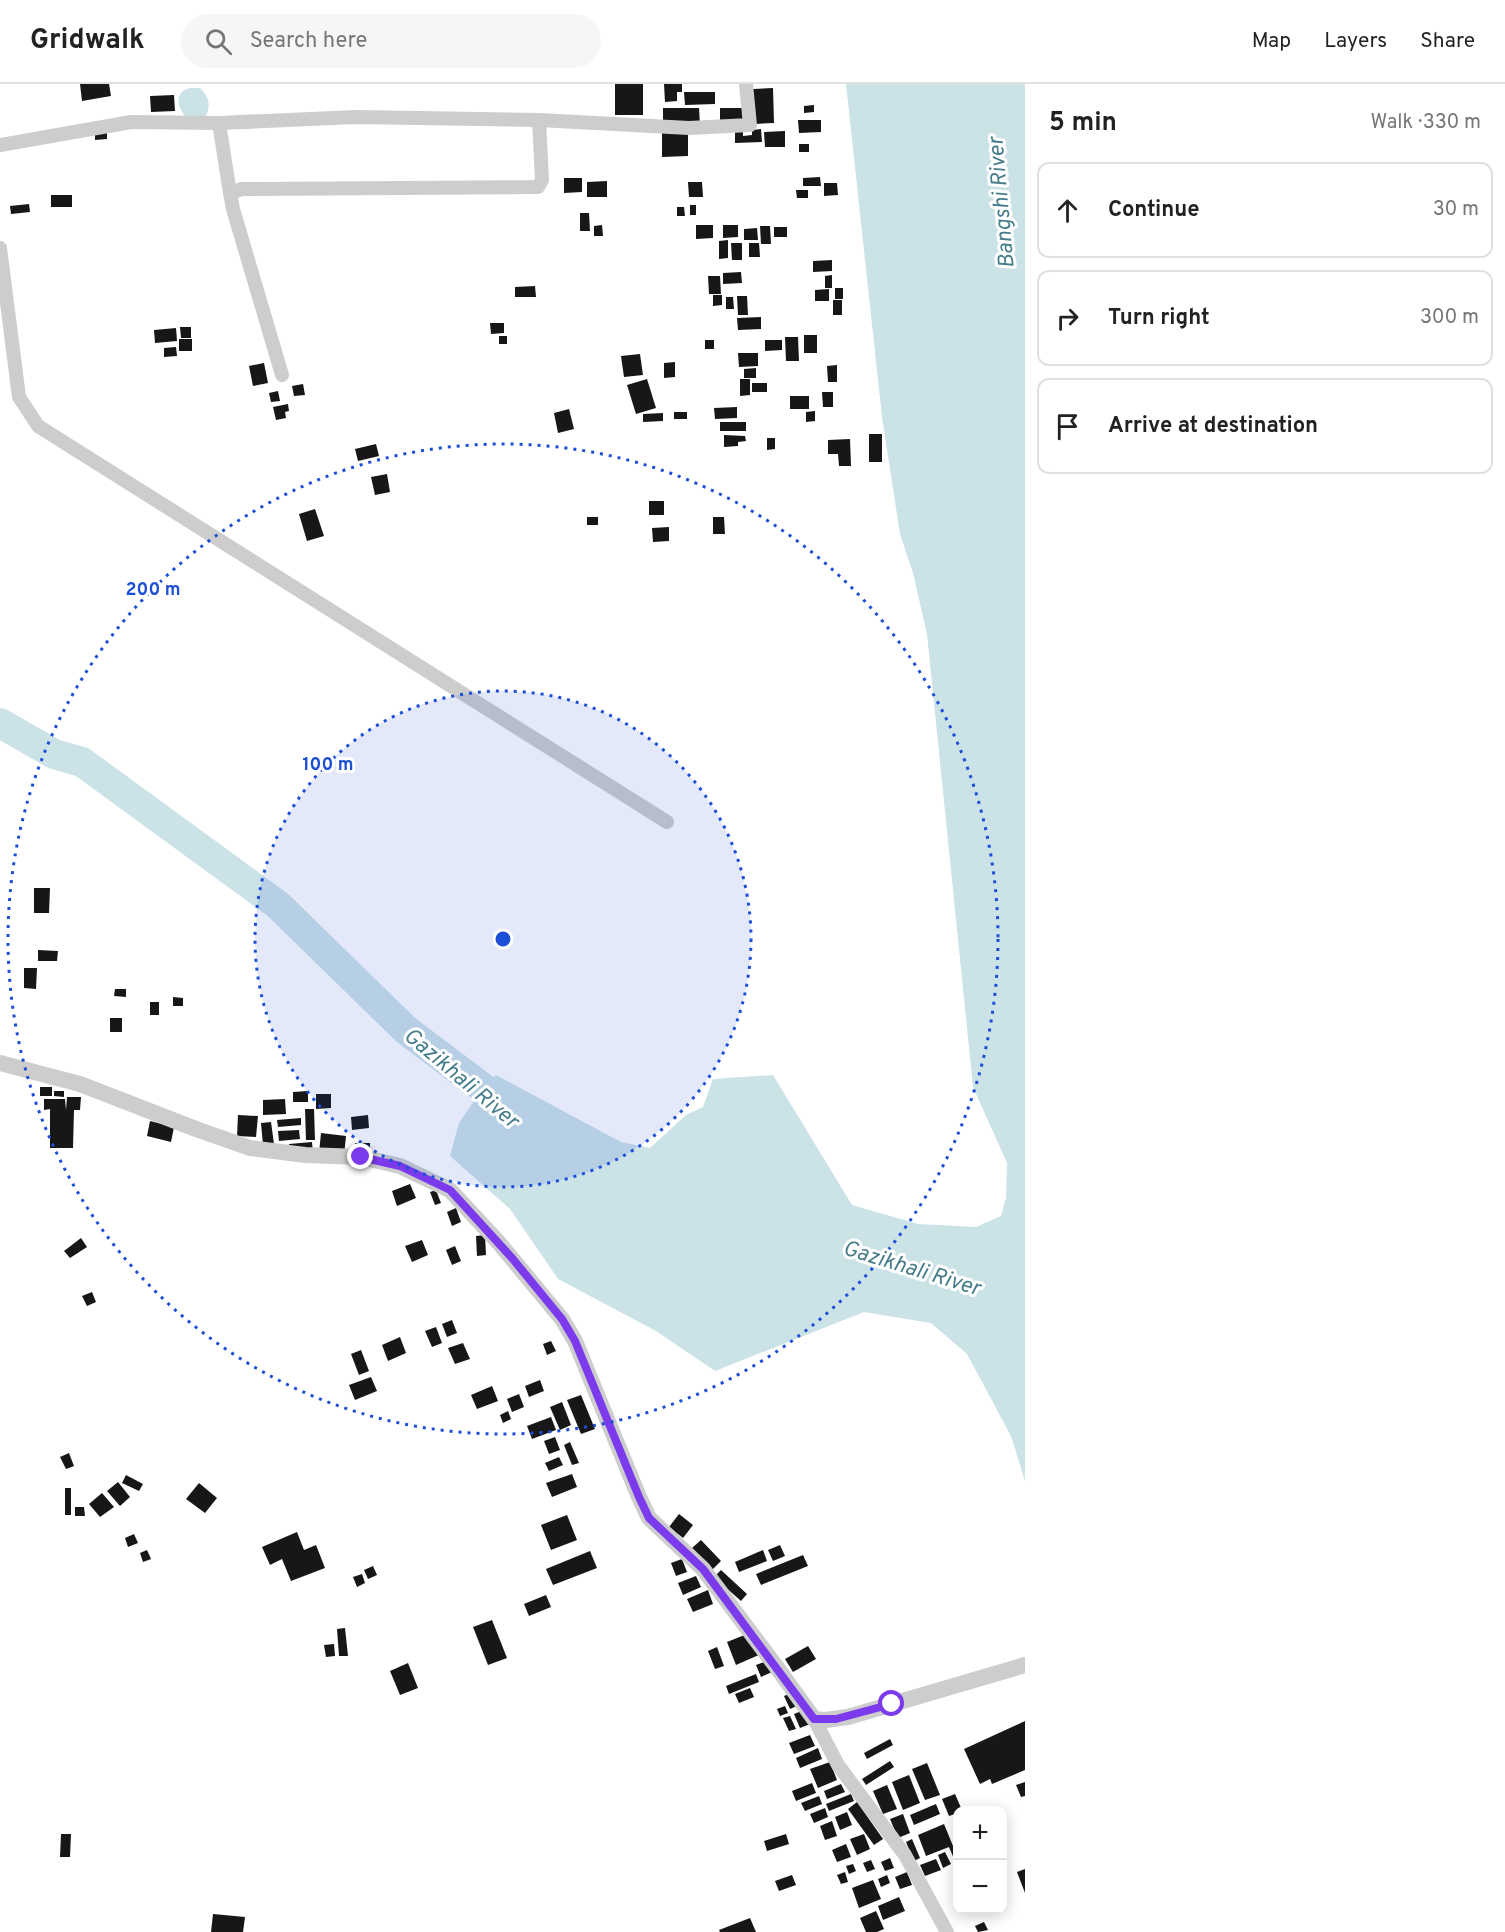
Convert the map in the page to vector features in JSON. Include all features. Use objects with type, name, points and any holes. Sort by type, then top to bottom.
[{"type":"street","points":[[0,145],[131,122],[219,123],[356,117],[539,120],[689,128],[750,125],[746,84]]},
{"type":"street","points":[[230,193],[242,189],[538,187],[542,180],[539,120]]},
{"type":"street","points":[[219,123],[233,209],[282,375]]},
{"type":"street","points":[[0,248],[19,397],[38,426],[667,822]]},
{"type":"street","points":[[0,1063],[80,1084],[250,1148],[305,1155],[361,1157],[400,1166],[450,1190],[499,1243],[562,1319],[575,1341],[649,1518],[703,1569],[814,1719],[838,1765],[905,1855],[947,1932]]},
{"type":"street","points":[[814,1719],[848,1717],[1025,1665]]},
{"type":"water","name":"Bangshi River","points":[[846,84],[1025,84],[1025,1481],[1011,1436],[967,1354],[931,1323],[864,1312],[715,1371],[656,1331],[558,1279],[510,1209],[450,1156],[459,1123],[483,1088],[496,1075],[621,1142],[650,1148],[686,1115],[703,1107],[713,1079],[773,1075],[852,1205],[918,1224],[976,1227],[1001,1216],[1006,1198],[1007,1163],[973,1087],[927,634],[913,573],[900,534],[882,417]]},
{"type":"water","points":[[200,88],[205,94],[209,104],[206,116],[189,120],[182,112],[179,98],[184,90]]},
{"type":"building","points":[[80,84],[109,84],[111,96],[82,101]]},
{"type":"building","points":[[615,84],[643,84],[643,115],[615,115]]},
{"type":"building","points":[[664,84],[682,84],[682,92],[677,92],[677,101],[665,102]]},
{"type":"building","points":[[773,88],[774,123],[754,124],[753,89]]},
{"type":"building","points":[[684,92],[715,92],[715,104],[685,105]]},
{"type":"building","points":[[174,95],[175,111],[151,112],[150,96]]},
{"type":"building","points":[[814,105],[814,112],[804,113],[804,106]]},
{"type":"building","points":[[663,108],[699,108],[700,125],[663,125]]},
{"type":"building","points":[[720,108],[743,108],[744,123],[720,123]]},
{"type":"building","points":[[798,120],[821,120],[821,132],[799,133]]},
{"type":"building","points":[[95,128],[107,128],[107,139],[95,140]]},
{"type":"building","points":[[761,129],[762,142],[735,143],[735,130],[743,130],[743,136],[752,135],[752,130]]},
{"type":"building","points":[[785,131],[785,147],[765,147],[764,132]]},
{"type":"building","points":[[688,132],[688,156],[662,157],[662,133]]},
{"type":"building","points":[[799,144],[809,144],[809,152],[799,152]]},
{"type":"building","points":[[820,177],[821,186],[803,186],[803,178]]},
{"type":"building","points":[[564,178],[582,178],[582,192],[564,193]]},
{"type":"building","points":[[607,181],[607,197],[587,197],[587,182]]},
{"type":"building","points":[[688,182],[702,182],[703,197],[689,197]]},
{"type":"building","points":[[824,183],[837,183],[838,195],[824,196]]},
{"type":"building","points":[[796,190],[808,190],[808,198],[797,198]]},
{"type":"building","points":[[51,195],[72,195],[72,207],[51,207]]},
{"type":"building","points":[[29,204],[30,212],[11,214],[10,206]]},
{"type":"building","points":[[690,205],[696,205],[696,215],[690,215]]},
{"type":"building","points":[[677,207],[684,207],[685,216],[677,216]]},
{"type":"building","points":[[580,213],[589,213],[590,231],[580,231]]},
{"type":"building","points":[[602,225],[603,236],[594,236],[594,226]]},
{"type":"building","points":[[696,225],[713,225],[713,238],[696,239]]},
{"type":"building","points":[[723,225],[738,225],[738,237],[723,238]]},
{"type":"building","points":[[760,226],[770,226],[771,244],[761,244]]},
{"type":"building","points":[[774,227],[787,227],[787,237],[774,237]]},
{"type":"building","points":[[757,228],[758,240],[744,240],[744,229]]},
{"type":"building","points":[[728,240],[728,258],[719,259],[719,241]]},
{"type":"building","points":[[731,243],[742,243],[742,260],[732,260]]},
{"type":"building","points":[[749,243],[759,243],[760,257],[749,257]]},
{"type":"building","points":[[832,260],[832,271],[813,272],[813,261]]},
{"type":"building","points":[[741,272],[742,283],[723,284],[723,273]]},
{"type":"building","points":[[832,275],[832,288],[825,288],[825,276]]},
{"type":"building","points":[[708,276],[720,276],[721,294],[709,294]]},
{"type":"building","points":[[535,286],[536,297],[515,297],[515,287]]},
{"type":"building","points":[[835,288],[843,288],[843,299],[835,299]]},
{"type":"building","points":[[829,289],[829,301],[815,301],[815,290]]},
{"type":"building","points":[[713,295],[722,295],[722,305],[713,306]]},
{"type":"building","points":[[737,296],[747,296],[748,315],[738,315]]},
{"type":"building","points":[[726,297],[733,297],[734,309],[726,309]]},
{"type":"building","points":[[833,300],[842,300],[842,315],[833,315]]},
{"type":"building","points":[[761,317],[761,329],[738,330],[737,318]]},
{"type":"building","points":[[490,323],[504,323],[504,333],[491,334]]},
{"type":"building","points":[[180,327],[191,327],[191,338],[181,338]]},
{"type":"building","points":[[176,328],[177,341],[155,343],[154,330]]},
{"type":"building","points":[[804,335],[817,335],[817,353],[804,353]]},
{"type":"building","points":[[499,336],[507,336],[507,344],[499,344]]},
{"type":"building","points":[[785,337],[798,337],[799,361],[786,361]]},
{"type":"building","points":[[179,339],[192,339],[192,351],[179,351]]},
{"type":"building","points":[[705,340],[714,340],[714,349],[705,349]]},
{"type":"building","points":[[765,340],[782,340],[782,350],[765,351]]},
{"type":"building","points":[[176,347],[177,356],[164,357],[164,348]]},
{"type":"building","points":[[738,353],[758,353],[758,366],[739,367]]},
{"type":"building","points":[[640,354],[643,375],[624,377],[621,356]]},
{"type":"building","points":[[675,362],[675,377],[664,378],[664,363]]},
{"type":"building","points":[[264,363],[268,383],[253,386],[249,366]]},
{"type":"building","points":[[837,365],[837,382],[828,382],[827,366]]},
{"type":"building","points":[[756,368],[756,378],[744,378],[744,369]]},
{"type":"building","points":[[647,379],[656,408],[636,414],[627,385]]},
{"type":"building","points":[[740,379],[750,379],[750,395],[740,396]]},
{"type":"building","points":[[752,383],[767,383],[767,392],[752,392]]},
{"type":"building","points":[[303,384],[305,395],[294,396],[292,386]]},
{"type":"building","points":[[278,391],[280,401],[271,402],[269,393]]},
{"type":"building","points":[[822,392],[833,392],[833,407],[823,407]]},
{"type":"building","points":[[790,396],[809,396],[809,409],[790,409]]},
{"type":"building","points":[[288,404],[289,411],[285,412],[286,418],[276,420],[273,407]]},
{"type":"building","points":[[737,407],[737,418],[715,419],[714,408]]},
{"type":"building","points":[[569,409],[574,429],[558,433],[554,413]]},
{"type":"building","points":[[815,411],[815,421],[806,422],[806,412]]},
{"type":"building","points":[[674,412],[687,412],[687,419],[674,419]]},
{"type":"building","points":[[663,413],[663,421],[643,422],[643,414]]},
{"type":"building","points":[[720,422],[746,422],[746,431],[720,431]]},
{"type":"building","points":[[869,434],[882,434],[882,462],[869,462]]},
{"type":"building","points":[[724,435],[745,436],[746,441],[738,442],[738,446],[724,447]]},
{"type":"building","points":[[767,438],[775,438],[775,449],[767,450]]},
{"type":"building","points":[[850,439],[851,466],[839,466],[838,454],[828,454],[828,440]]},
{"type":"building","points":[[376,444],[379,456],[358,461],[355,449]]},
{"type":"building","points":[[387,474],[390,492],[375,495],[371,477]]},
{"type":"building","points":[[649,501],[664,501],[664,515],[649,515]]},
{"type":"building","points":[[315,509],[324,536],[307,541],[299,514]]},
{"type":"building","points":[[587,517],[598,517],[598,525],[587,525]]},
{"type":"building","points":[[713,517],[724,517],[725,534],[713,534]]},
{"type":"building","points":[[669,527],[669,541],[653,542],[652,528]]},
{"type":"building","points":[[34,888],[50,888],[49,913],[34,913]]},
{"type":"building","points":[[38,950],[58,951],[57,961],[38,961]]},
{"type":"building","points":[[24,968],[37,968],[36,989],[24,988]]},
{"type":"building","points":[[115,989],[126,989],[126,997],[114,996]]},
{"type":"building","points":[[173,997],[183,998],[183,1006],[173,1006]]},
{"type":"building","points":[[150,1002],[159,1002],[159,1015],[150,1015]]},
{"type":"building","points":[[110,1018],[122,1018],[122,1032],[110,1032]]},
{"type":"building","points":[[40,1087],[52,1087],[52,1096],[40,1096]]},
{"type":"building","points":[[54,1091],[64,1091],[64,1097],[54,1096]]},
{"type":"building","points":[[308,1091],[308,1102],[293,1102],[293,1092]]},
{"type":"building","points":[[316,1094],[331,1094],[331,1108],[316,1109]]},
{"type":"building","points":[[67,1097],[81,1097],[80,1110],[74,1110],[73,1148],[50,1148],[50,1109],[44,1110],[44,1099],[65,1099],[66,1110]]},
{"type":"building","points":[[285,1099],[286,1114],[263,1115],[263,1100]]},
{"type":"building","points":[[305,1109],[314,1109],[315,1140],[306,1140]]},
{"type":"building","points":[[238,1115],[258,1116],[256,1137],[237,1136]]},
{"type":"building","points":[[368,1115],[369,1128],[352,1130],[351,1117]]},
{"type":"building","points":[[301,1118],[301,1125],[278,1127],[277,1120]]},
{"type":"building","points":[[150,1121],[174,1127],[171,1142],[147,1136]]},
{"type":"building","points":[[271,1122],[274,1144],[263,1145],[261,1123]]},
{"type":"building","points":[[299,1130],[300,1139],[279,1141],[278,1131]]},
{"type":"building","points":[[321,1133],[346,1136],[344,1156],[319,1153]]},
{"type":"building","points":[[312,1142],[313,1153],[290,1155],[289,1144]]},
{"type":"building","points":[[355,1143],[370,1143],[370,1159],[355,1159]]},
{"type":"building","points":[[410,1184],[416,1198],[397,1206],[392,1191]]},
{"type":"building","points":[[436,1190],[441,1203],[435,1205],[430,1192]]},
{"type":"building","points":[[456,1208],[461,1222],[452,1226],[447,1212]]},
{"type":"building","points":[[485,1235],[486,1255],[477,1256],[476,1236]]},
{"type":"building","points":[[81,1238],[87,1247],[70,1258],[64,1251]]},
{"type":"building","points":[[422,1240],[428,1255],[412,1262],[405,1246]]},
{"type":"building","points":[[455,1246],[461,1261],[452,1265],[446,1250]]},
{"type":"building","points":[[92,1292],[96,1302],[87,1306],[82,1296]]},
{"type":"building","points":[[452,1320],[457,1333],[447,1337],[442,1324]]},
{"type":"building","points":[[436,1327],[442,1343],[432,1347],[425,1331]]},
{"type":"building","points":[[400,1337],[406,1353],[388,1361],[382,1345]]},
{"type":"building","points":[[551,1341],[556,1351],[547,1355],[543,1344]]},
{"type":"building","points":[[463,1343],[470,1359],[455,1364],[448,1348]]},
{"type":"building","points":[[361,1350],[369,1371],[359,1375],[351,1354]]},
{"type":"building","points":[[371,1377],[377,1391],[355,1400],[349,1385]]},
{"type":"building","points":[[540,1380],[544,1391],[529,1397],[525,1386]]},
{"type":"building","points":[[492,1386],[498,1401],[477,1409],[471,1395]]},
{"type":"building","points":[[519,1394],[524,1407],[512,1412],[507,1399]]},
{"type":"building","points":[[581,1395],[595,1429],[581,1434],[567,1400]]},
{"type":"building","points":[[562,1402],[571,1425],[560,1430],[550,1407]]},
{"type":"building","points":[[508,1411],[511,1419],[503,1423],[500,1415]]},
{"type":"building","points":[[551,1417],[556,1430],[532,1439],[527,1426]]},
{"type":"building","points":[[555,1437],[560,1450],[549,1454],[544,1441]]},
{"type":"building","points":[[570,1442],[579,1463],[572,1465],[564,1445]]},
{"type":"building","points":[[69,1453],[74,1466],[66,1469],[60,1457]]},
{"type":"building","points":[[559,1457],[563,1465],[549,1471],[545,1463]]},
{"type":"building","points":[[572,1474],[577,1487],[552,1497],[546,1483]]},
{"type":"building","points":[[126,1475],[143,1484],[139,1491],[122,1483]]},
{"type":"building","points":[[118,1482],[130,1497],[120,1506],[107,1491]]},
{"type":"building","points":[[199,1483],[217,1498],[205,1513],[186,1499]]},
{"type":"building","points":[[65,1488],[71,1488],[71,1515],[65,1515]]},
{"type":"building","points":[[102,1493],[114,1507],[100,1517],[89,1504]]},
{"type":"building","points":[[75,1507],[84,1507],[85,1516],[75,1516]]},
{"type":"building","points":[[679,1514],[693,1525],[683,1538],[669,1527]]},
{"type":"building","points":[[567,1515],[577,1540],[551,1550],[541,1525]]},
{"type":"building","points":[[297,1532],[304,1550],[316,1545],[325,1568],[291,1581],[282,1559],[270,1565],[262,1547]]},
{"type":"building","points":[[134,1534],[138,1543],[128,1547],[125,1538]]},
{"type":"building","points":[[701,1540],[721,1561],[712,1570],[692,1548]]},
{"type":"building","points":[[780,1545],[785,1556],[773,1561],[768,1550]]},
{"type":"building","points":[[147,1550],[151,1559],[143,1562],[140,1553]]},
{"type":"building","points":[[763,1550],[767,1561],[739,1572],[735,1562]]},
{"type":"building","points":[[590,1551],[597,1568],[553,1585],[546,1569]]},
{"type":"building","points":[[803,1555],[808,1566],[761,1585],[756,1574]]},
{"type":"building","points":[[682,1559],[687,1572],[676,1576],[671,1563]]},
{"type":"building","points":[[373,1566],[377,1575],[368,1579],[364,1570]]},
{"type":"building","points":[[721,1570],[747,1594],[741,1601],[714,1577]]},
{"type":"building","points":[[362,1574],[365,1583],[357,1587],[353,1577]]},
{"type":"building","points":[[696,1576],[701,1587],[683,1595],[678,1583]]},
{"type":"building","points":[[708,1590],[713,1604],[693,1612],[687,1599]]},
{"type":"building","points":[[546,1595],[551,1607],[529,1616],[524,1604]]},
{"type":"building","points":[[492,1620],[507,1658],[488,1665],[473,1627]]},
{"type":"building","points":[[345,1628],[348,1656],[339,1656],[337,1629]]},
{"type":"building","points":[[752,1632],[761,1654],[736,1665],[727,1642]]},
{"type":"building","points":[[334,1644],[335,1656],[326,1657],[324,1645]]},
{"type":"building","points":[[808,1646],[816,1659],[793,1672],[785,1659]]},
{"type":"building","points":[[717,1647],[724,1666],[715,1669],[708,1651]]},
{"type":"building","points":[[767,1661],[772,1672],[761,1677],[756,1665]]},
{"type":"building","points":[[408,1663],[418,1688],[400,1695],[390,1671]]},
{"type":"building","points":[[756,1674],[759,1682],[729,1694],[726,1686]]},
{"type":"building","points":[[750,1688],[754,1697],[739,1703],[735,1694]]},
{"type":"building","points":[[794,1692],[799,1705],[790,1709],[784,1696]]},
{"type":"building","points":[[785,1706],[788,1713],[780,1716],[777,1709]]},
{"type":"building","points":[[804,1710],[810,1724],[800,1728],[794,1714]]},
{"type":"building","points":[[790,1716],[796,1729],[789,1731],[783,1718]]},
{"type":"building","points":[[1025,1721],[1025,1770],[992,1784],[990,1779],[980,1784],[964,1749]]},
{"type":"building","points":[[810,1735],[815,1746],[794,1754],[789,1743]]},
{"type":"building","points":[[890,1739],[893,1745],[867,1759],[864,1753]]},
{"type":"building","points":[[818,1748],[822,1759],[800,1768],[796,1758]]},
{"type":"building","points":[[890,1761],[894,1767],[866,1785],[862,1779]]},
{"type":"building","points":[[830,1762],[837,1780],[818,1788],[810,1769]]},
{"type":"building","points":[[927,1763],[940,1795],[925,1800],[912,1769]]},
{"type":"building","points":[[909,1775],[920,1803],[903,1810],[892,1782]]},
{"type":"building","points":[[1025,1782],[1025,1796],[1021,1797],[1016,1785]]},
{"type":"building","points":[[812,1783],[816,1793],[796,1801],[792,1791]]},
{"type":"building","points":[[841,1784],[845,1792],[827,1799],[824,1791]]},
{"type":"building","points":[[887,1785],[897,1809],[883,1814],[873,1791]]},
{"type":"building","points":[[851,1794],[854,1801],[829,1811],[826,1804]]},
{"type":"building","points":[[955,1794],[960,1806],[953,1806],[953,1815],[949,1816],[942,1799]]},
{"type":"building","points":[[819,1796],[822,1804],[805,1811],[801,1803]]},
{"type":"building","points":[[857,1802],[883,1839],[874,1845],[848,1809]]},
{"type":"building","points":[[936,1804],[940,1814],[914,1825],[910,1815]]},
{"type":"building","points":[[825,1808],[828,1817],[814,1823],[810,1814]]},
{"type":"building","points":[[847,1812],[852,1825],[840,1830],[835,1817]]},
{"type":"building","points":[[903,1814],[910,1833],[898,1838],[890,1819]]},
{"type":"building","points":[[832,1821],[837,1836],[825,1840],[820,1826]]},
{"type":"building","points":[[944,1824],[953,1846],[953,1856],[949,1847],[926,1856],[918,1835]]},
{"type":"building","points":[[61,1834],[71,1834],[70,1857],[60,1857]]},
{"type":"building","points":[[786,1834],[789,1844],[767,1851],[764,1841]]},
{"type":"building","points":[[864,1834],[870,1849],[857,1855],[850,1839]]},
{"type":"building","points":[[912,1839],[920,1858],[914,1861],[906,1842]]},
{"type":"building","points":[[846,1844],[851,1857],[837,1862],[832,1850]]},
{"type":"building","points":[[945,1852],[951,1864],[943,1868],[938,1855]]},
{"type":"building","points":[[890,1858],[894,1868],[885,1871],[881,1862]]},
{"type":"building","points":[[936,1859],[941,1870],[925,1876],[920,1865]]},
{"type":"building","points":[[871,1860],[875,1869],[867,1872],[863,1863]]},
{"type":"building","points":[[853,1864],[856,1871],[849,1874],[846,1866]]},
{"type":"building","points":[[1025,1869],[1025,1893],[1017,1872]]},
{"type":"building","points":[[845,1872],[848,1882],[841,1884],[837,1875]]},
{"type":"building","points":[[907,1872],[912,1885],[900,1889],[895,1877]]},
{"type":"building","points":[[792,1875],[796,1885],[779,1891],[775,1881]]},
{"type":"building","points":[[887,1875],[890,1883],[881,1887],[878,1879]]},
{"type":"building","points":[[873,1880],[881,1899],[859,1908],[852,1888]]},
{"type":"building","points":[[899,1897],[905,1911],[883,1920],[878,1906]]},
{"type":"building","points":[[876,1911],[884,1929],[877,1932],[866,1932],[860,1918]]},
{"type":"building","points":[[213,1914],[245,1917],[243,1932],[211,1932]]},
{"type":"building","points":[[750,1918],[756,1932],[720,1932],[719,1930]]},
{"type":"building","points":[[984,1922],[988,1930],[978,1932],[975,1926]]},
{"type":"waterway","name":"Gazikhali River","points":[[0,723],[54,754],[82,762],[278,905],[406,1030],[483,1088],[513,1117]]},
{"type":"route","points":[[361,1157],[400,1166],[450,1190],[499,1243],[562,1319],[575,1341],[649,1518],[703,1569],[814,1719],[848,1717],[892,1704]]}]
